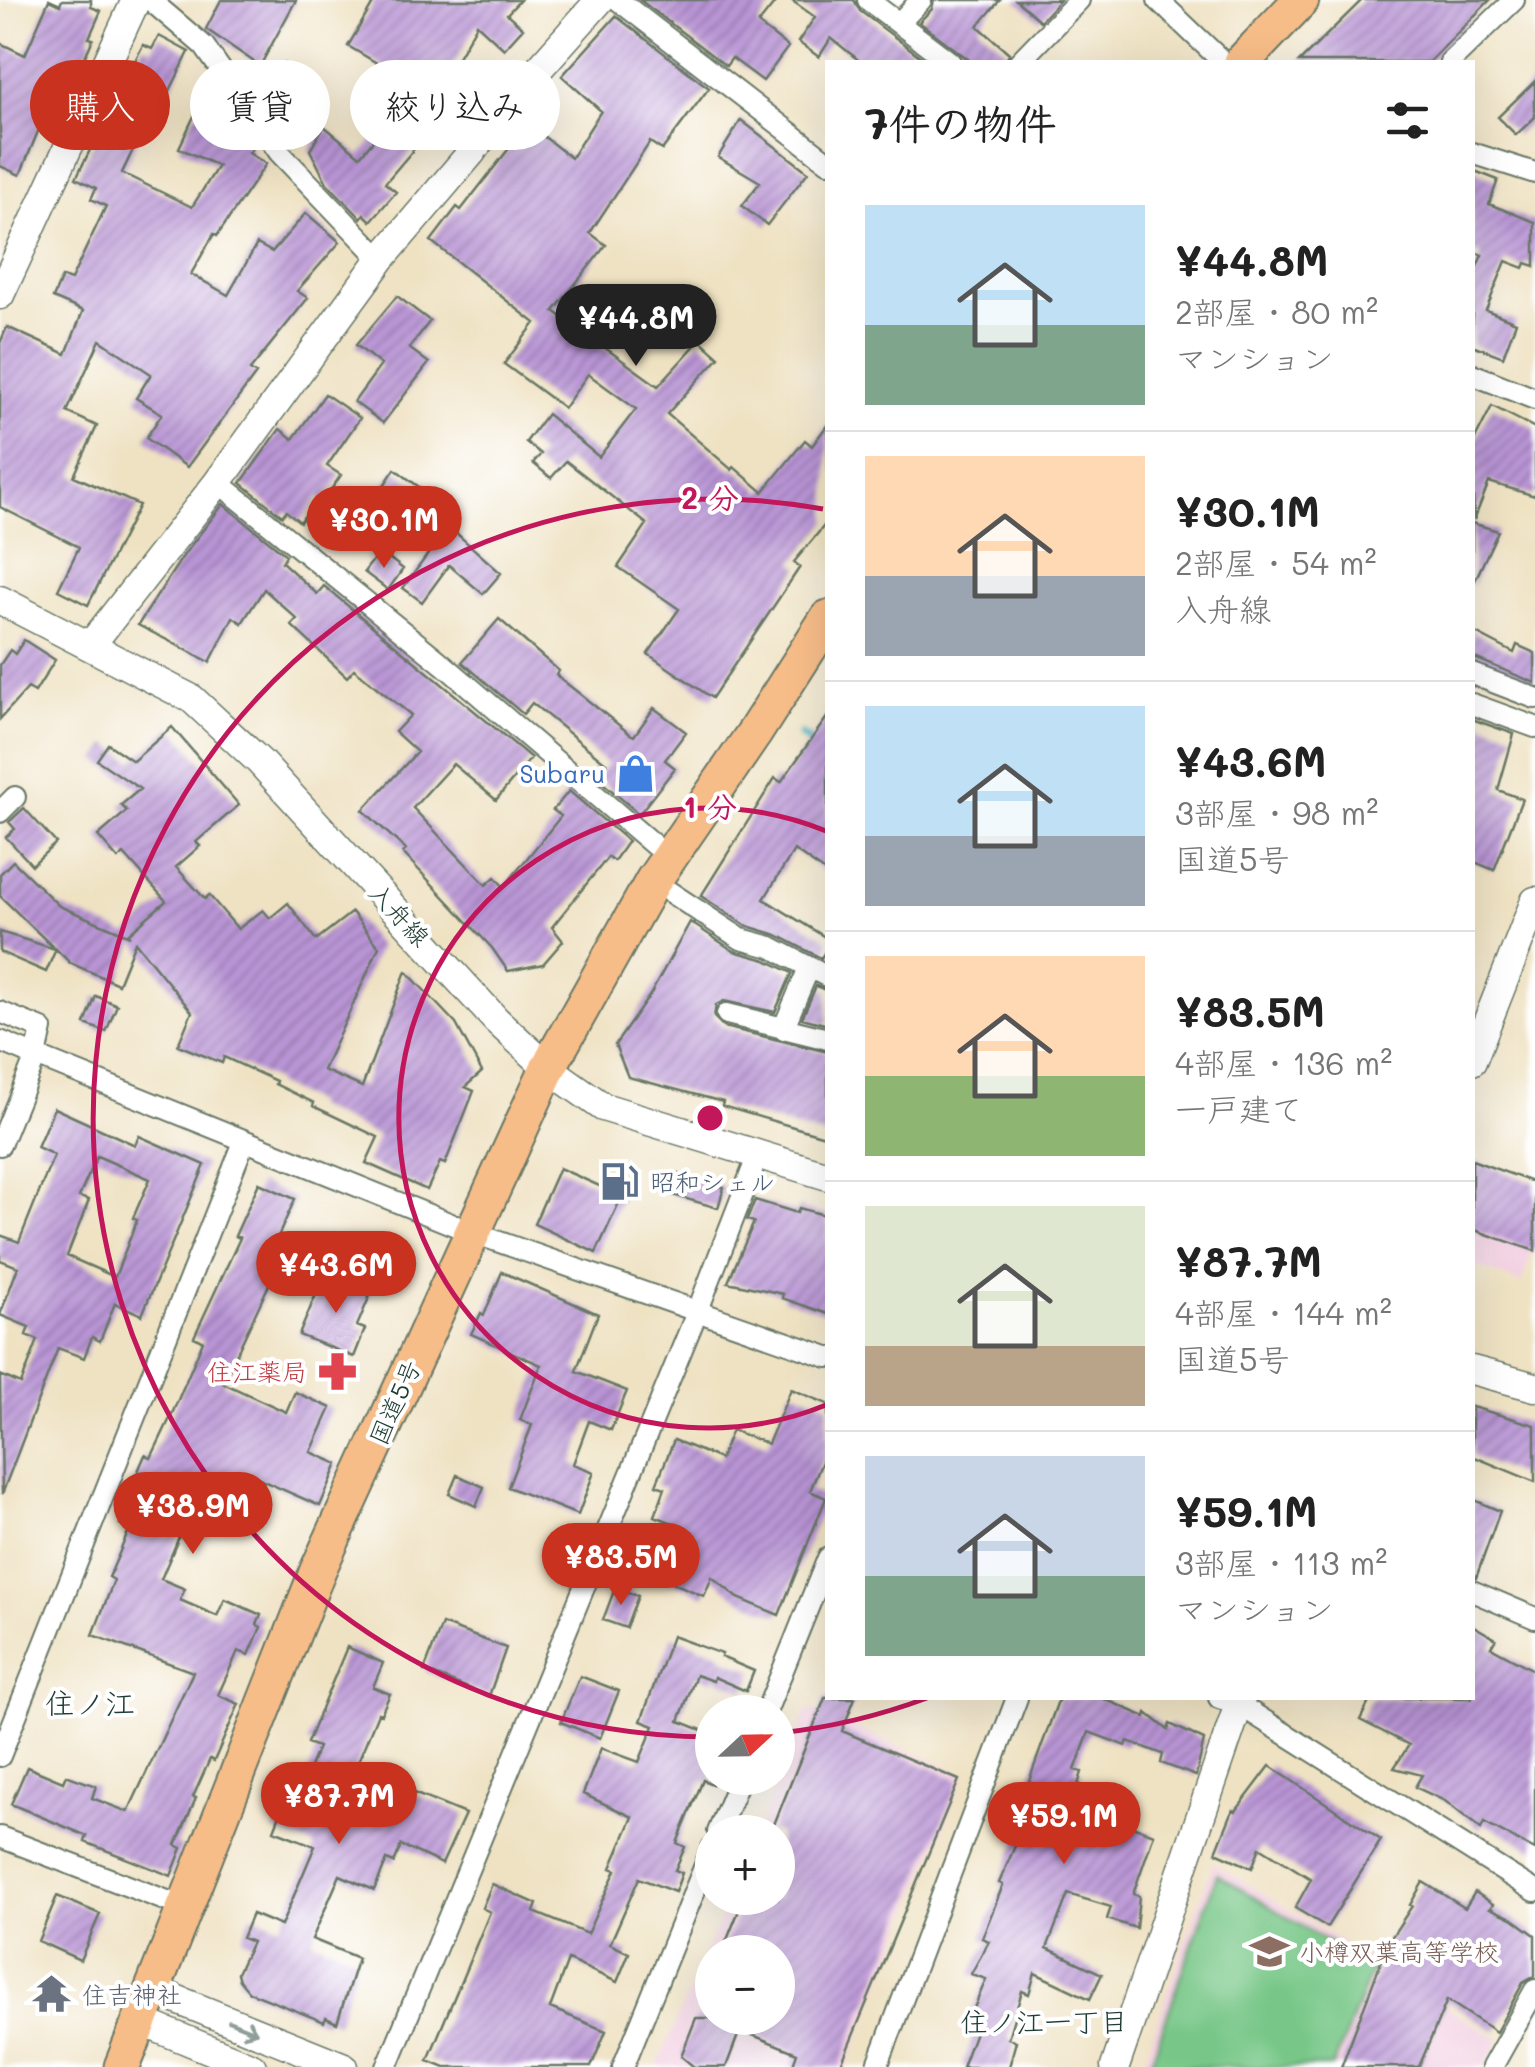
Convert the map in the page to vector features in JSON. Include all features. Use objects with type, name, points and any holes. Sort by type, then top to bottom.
[{"type":"highway","points":[[1244,60],[1301,0]]},
{"type":"highway","name":"国道5号","points":[[122,2067],[318,1570],[548,1068],[661,869],[825,623]]},
{"type":"street","points":[[0,295],[136,0]]},
{"type":"street","points":[[150,0],[204,46],[280,152],[381,259]]},
{"type":"street","points":[[90,646],[218,482],[381,259],[471,153],[501,111],[600,0]]},
{"type":"street","points":[[618,0],[825,160]]},
{"type":"street","points":[[868,0],[947,60]]},
{"type":"street","points":[[898,23],[921,0]]},
{"type":"street","points":[[1021,60],[1079,0]]},
{"type":"street","points":[[1158,0],[1222,60]]},
{"type":"street","points":[[1452,60],[1514,0]]},
{"type":"street","points":[[1475,154],[1535,174]]},
{"type":"street","points":[[1475,375],[1535,398]]},
{"type":"street","points":[[218,482],[444,665],[741,939],[772,947],[818,972],[783,1029]]},
{"type":"street","name":"入舟線","points":[[0,600],[192,698],[260,762],[496,1020],[548,1068],[603,1107],[825,1175]]},
{"type":"street","points":[[1475,675],[1535,698]]},
{"type":"street","points":[[1475,705],[1535,727]]},
{"type":"street","points":[[1475,1053],[1535,901]]},
{"type":"street","points":[[0,1012],[42,1029],[36,1056],[0,1145]]},
{"type":"street","points":[[727,1014],[825,1038]]},
{"type":"street","points":[[0,1042],[471,1232],[825,1356]]},
{"type":"street","points":[[0,1756],[244,1142]]},
{"type":"street","points":[[386,2067],[758,1155]]},
{"type":"street","points":[[1475,1371],[1535,1388]]},
{"type":"street","points":[[773,1695],[825,1565]]},
{"type":"street","points":[[1475,1592],[1535,1618]]},
{"type":"street","points":[[877,2067],[1016,1700]]},
{"type":"street","points":[[1116,2067],[1233,1700],[1535,1892]]},
{"type":"street","points":[[0,1837],[183,1907]]},
{"type":"street","points":[[623,2067],[695,1890]]},
{"type":"street","points":[[1492,2067],[1535,1990]]},
{"type":"street","points":[[147,2006],[252,2067]]},
{"type":"street","points":[[147,2006],[344,2067]]},
{"type":"shaded area","points":[[1475,1161],[1535,1183],[1535,1245],[1521,1283],[1475,1266]]},
{"type":"shaded area","points":[[808,1709],[965,1774],[847,2067],[657,2067],[695,1978],[695,2035],[795,2035],[795,1935],[713,1935],[722,1915],[795,1915],[795,1815],[763,1815],[772,1795],[795,1795],[795,1740]]},
{"type":"shaded area","name":"小樽双葉高等学校","points":[[1213,1863],[1500,2040],[1486,2067],[1142,2067]]},
{"type":"green space","name":"小樽双葉高等学校","points":[[1217,1874],[1372,1969],[1333,2067],[1149,2067]]},
{"type":"building","points":[[49,0],[60,5],[62,0],[91,0],[91,7],[101,11],[83,60],[30,60],[30,150],[20,175],[0,166],[0,43],[25,55]]},
{"type":"building","points":[[221,0],[296,0],[263,60],[251,60],[206,29]]},
{"type":"building","points":[[375,0],[520,0],[507,14],[523,28],[504,49],[477,24],[456,60],[372,60],[348,46]]},
{"type":"building","points":[[640,0],[777,0],[758,24],[788,47],[763,81],[732,58],[726,66]]},
{"type":"building","points":[[791,0],[854,0],[860,11],[925,60],[858,60],[831,38],[819,57],[798,42],[815,17]]},
{"type":"building","points":[[934,0],[1000,0],[978,26],[1009,53],[1007,60],[969,60],[919,22],[932,9]]},
{"type":"building","points":[[1016,0],[1060,0],[1040,21]]},
{"type":"building","points":[[1362,0],[1490,0],[1431,60],[1301,60]]},
{"type":"building","points":[[616,16],[709,88],[662,150],[650,142],[590,233],[606,245],[554,311],[658,386],[700,340],[719,357],[667,414],[763,492],[805,440],[812,446],[825,428],[825,525],[794,562],[800,567],[712,698],[648,654],[679,609],[618,567],[647,524],[566,461],[551,478],[533,463],[541,454],[526,442],[547,414],[599,457],[636,409],[588,374],[564,408],[504,364],[535,323],[431,241],[508,150],[560,149],[571,158],[601,111],[562,76]]},
{"type":"building","points":[[159,36],[189,52],[170,91],[170,60],[135,60],[143,45],[152,49]]},
{"type":"building","points":[[1535,81],[1535,117],[1516,135],[1498,117]]},
{"type":"building","points":[[741,120],[808,172],[767,225],[742,206],[760,182],[718,157]]},
{"type":"building","points":[[190,125],[190,150],[251,150],[249,153],[266,164],[217,236],[214,234],[191,274],[228,295],[257,244],[272,252],[306,213],[340,242],[297,291],[308,298],[250,370],[256,374],[187,467],[146,438],[162,414],[136,398],[151,374],[100,340],[67,412],[97,426],[74,476],[139,505],[88,605],[58,590],[79,547],[0,507],[0,343],[7,327],[66,354],[83,311],[53,298],[62,277],[71,280],[106,206],[91,199],[96,188],[76,178],[90,150],[133,150],[122,173],[192,207],[218,166],[179,148]]},
{"type":"building","points":[[330,131],[360,156],[365,150],[413,150],[385,183],[396,192],[371,221],[364,214],[361,218],[327,183],[310,150],[330,150]]},
{"type":"building","points":[[1475,171],[1498,180],[1489,204],[1535,222],[1535,266],[1526,263],[1524,268],[1506,261],[1486,310],[1516,322],[1503,357],[1475,346],[1475,271],[1482,255],[1475,252]]},
{"type":"building","points":[[397,296],[430,321],[409,348],[429,363],[383,423],[354,402],[381,365],[356,345]]},
{"type":"building","points":[[325,394],[360,418],[327,466],[341,475],[324,500],[319,497],[300,522],[286,511],[282,516],[241,483],[280,429],[293,439]]},
{"type":"building","points":[[1492,406],[1535,428],[1535,496],[1489,482],[1475,517],[1475,439]]},
{"type":"building","points":[[395,469],[442,504],[456,533],[501,573],[483,594],[449,565],[422,602],[403,588],[434,546],[378,494]]},
{"type":"building","points":[[223,504],[286,555],[282,562],[317,594],[324,586],[531,758],[496,800],[453,764],[413,808],[486,885],[495,877],[504,887],[561,816],[553,810],[569,791],[628,841],[614,861],[608,857],[552,927],[563,941],[543,964],[508,971],[492,948],[403,853],[406,850],[363,810],[417,752],[395,732],[411,715],[354,669],[347,677],[291,625],[297,619],[264,589],[242,623],[233,617],[210,662],[138,625]]},
{"type":"building","points":[[1475,524],[1498,531],[1475,581]]},
{"type":"building","points":[[380,551],[403,569],[388,590],[364,572]]},
{"type":"building","points":[[499,619],[559,671],[556,675],[630,734],[634,736],[654,708],[686,732],[665,760],[675,768],[639,814],[596,777],[607,764],[532,703],[523,714],[462,662]]},
{"type":"building","points":[[1475,633],[1514,653],[1517,645],[1535,653],[1535,683],[1475,658]]},
{"type":"building","points":[[24,640],[55,660],[35,692],[28,688],[0,719],[0,665],[10,650],[15,654]]},
{"type":"building","points":[[825,720],[825,872],[794,850],[764,899],[825,937],[821,958],[777,935],[747,926],[701,896],[775,778],[781,782]]},
{"type":"building","points":[[1475,720],[1514,734],[1498,790],[1522,799],[1494,870],[1475,862]]},
{"type":"building","points":[[172,727],[239,805],[196,842],[200,846],[176,867],[205,899],[209,895],[238,929],[263,910],[270,918],[288,903],[316,940],[352,912],[379,947],[323,1070],[362,1087],[406,971],[456,1024],[482,1072],[465,1087],[474,1091],[445,1164],[440,1162],[427,1190],[366,1163],[378,1137],[224,1057],[222,1063],[178,1045],[192,1012],[135,942],[118,984],[70,963],[56,949],[46,972],[0,952],[0,932],[55,949],[0,896],[0,874],[13,861],[59,906],[130,936],[166,901],[124,854],[118,859],[98,836],[127,811],[121,805],[140,789],[97,760],[108,744],[133,761]]},
{"type":"building","points":[[24,808],[56,843],[32,865],[6,837],[15,829],[9,822]]},
{"type":"building","points":[[690,922],[734,951],[792,973],[775,1012],[724,1001],[716,1005],[714,1017],[724,1027],[825,1051],[825,1136],[722,1106],[723,1102],[628,1077],[615,1045],[650,995]]},
{"type":"building","points":[[816,986],[825,990],[825,1024],[802,1018]]},
{"type":"building","points":[[96,996],[117,1005],[106,1032],[85,1024]]},
{"type":"building","points":[[54,1108],[135,1145],[139,1136],[205,1165],[142,1315],[115,1303],[100,1341],[92,1337],[84,1358],[58,1348],[2,1494],[0,1375],[21,1384],[38,1340],[26,1335],[29,1327],[0,1315],[18,1267],[0,1260],[0,1235],[19,1242],[54,1155],[37,1147]],"holes":[[[97,1156],[150,1179],[115,1277],[67,1256],[89,1200],[79,1197]]]},
{"type":"building","points":[[1475,1161],[1535,1183],[1535,1251],[1475,1230]]},
{"type":"building","points":[[559,1168],[622,1196],[596,1253],[534,1224]]},
{"type":"building","points":[[675,1173],[724,1187],[718,1208],[669,1194]]},
{"type":"building","points":[[259,1183],[295,1199],[268,1259],[279,1263],[223,1383],[286,1412],[295,1392],[331,1408],[311,1452],[338,1464],[320,1506],[243,1472],[220,1522],[191,1509],[161,1579],[185,1589],[180,1600],[217,1616],[225,1599],[261,1615],[257,1625],[261,1627],[249,1655],[238,1651],[218,1695],[239,1704],[193,1797],[196,1798],[176,1845],[182,1848],[171,1876],[85,1842],[87,1836],[11,1804],[27,1767],[63,1782],[66,1775],[96,1786],[92,1798],[128,1812],[193,1672],[93,1635],[114,1580],[109,1577],[130,1528],[120,1524],[137,1485],[133,1483],[145,1455],[151,1458],[203,1341],[194,1337],[240,1238],[235,1236]]},
{"type":"building","points":[[755,1200],[797,1213],[799,1208],[825,1215],[825,1313],[782,1298],[783,1294],[728,1282],[754,1222],[747,1220]]},
{"type":"building","points":[[502,1272],[598,1314],[576,1371],[627,1391],[611,1430],[589,1421],[573,1464],[594,1472],[578,1515],[508,1487],[532,1425],[520,1420],[541,1365],[471,1334],[481,1313],[484,1315]]},
{"type":"building","points":[[324,1275],[371,1293],[357,1326],[365,1329],[354,1357],[299,1335]]},
{"type":"building","points":[[791,1389],[825,1403],[825,1454],[810,1491],[825,1500],[779,1615],[738,1598],[712,1577],[704,1596],[664,1579],[686,1528],[655,1516],[665,1488],[656,1485],[674,1440],[720,1459],[732,1430],[768,1444]]},
{"type":"building","points":[[1475,1408],[1535,1425],[1535,1482],[1475,1457]]},
{"type":"building","points":[[457,1475],[484,1487],[476,1506],[449,1494]]},
{"type":"building","points":[[1475,1500],[1500,1511],[1475,1578]]},
{"type":"building","points":[[615,1588],[638,1596],[626,1628],[603,1620]]},
{"type":"building","points":[[442,1624],[506,1648],[489,1696],[424,1671]]},
{"type":"building","points":[[1475,1627],[1496,1639],[1491,1647],[1535,1671],[1535,1850],[1484,1823],[1481,1829],[1445,1801],[1415,1787],[1422,1775],[1394,1768],[1409,1745],[1360,1720],[1370,1700],[1475,1700]]},
{"type":"building","points":[[672,1636],[722,1654],[721,1657],[754,1671],[746,1691],[714,1677],[713,1681],[696,1675],[679,1721],[695,1727],[697,1795],[677,1843],[685,1847],[675,1870],[682,1873],[675,1892],[639,1878],[610,1944],[629,1953],[617,1982],[568,1960],[550,2008],[606,2031],[591,2067],[445,2067],[428,2060],[490,1912],[482,1908],[492,1884],[537,1904],[534,1912],[587,1934],[616,1870],[611,1868],[633,1817],[583,1794],[601,1748],[639,1762],[654,1726],[641,1721]]},
{"type":"building","points":[[347,1647],[383,1663],[373,1687],[390,1694],[355,1769],[465,1814],[442,1864],[401,1845],[394,1863],[387,1860],[374,1890],[340,1875],[312,1939],[358,1958],[337,2023],[326,2018],[324,2022],[249,1992],[237,1973],[252,1942],[242,1938],[252,1914],[281,1926],[315,1846],[274,1830],[284,1804],[294,1807],[318,1747],[307,1743]]},
{"type":"building","points":[[580,1676],[619,1691],[600,1738],[561,1722]]},
{"type":"building","points":[[825,1698],[854,1700],[842,1731],[959,1780],[840,2067],[792,2067],[797,2053],[752,2035],[795,2035],[795,1935],[729,1935],[737,1915],[795,1915],[795,1815],[778,1815],[786,1795],[795,1795],[795,1772]]},
{"type":"building","points":[[1058,1700],[1107,1700],[1146,1717],[1147,1713],[1168,1730],[1170,1724],[1204,1740],[1196,1776],[1161,1763],[1163,1754],[1089,1732],[1075,1770],[1082,1772],[1072,1804],[1154,1834],[1133,1894],[1139,1896],[1136,1928],[1107,1919],[1111,1907],[1068,1894],[1047,1948],[1102,1974],[1090,1999],[1035,1973],[1029,1994],[1022,1991],[1008,2038],[1016,2041],[1009,2067],[962,2067],[979,2021],[970,2018],[986,1979],[971,1974],[989,1941],[982,1938],[1003,1885],[999,1883],[1025,1823],[1021,1821],[1035,1784],[1029,1781]]},
{"type":"building","points":[[1270,1766],[1381,1840],[1327,1927],[1295,1908],[1311,1879],[1260,1847],[1252,1868],[1216,1852],[1233,1810]]},
{"type":"building","points":[[1423,1882],[1465,1908],[1475,1892],[1493,1904],[1490,1908],[1535,1935],[1535,1976],[1523,1983],[1496,2032],[1447,2000],[1419,2067],[1341,2067],[1389,1941]]},
{"type":"building","points":[[57,1896],[100,1914],[80,1960],[38,1941]]},
{"type":"building","points":[[695,2021],[695,2035],[738,2035],[726,2067],[694,2067],[681,2056]]},
{"type":"waterway","points":[[801,735],[817,747]]},
{"type":"place","name":"Subaru","points":[[635,773]]},
{"type":"place","name":"昭和シェル","points":[[620,1181]]},
{"type":"place","name":"住江薬局","points":[[337,1371]]},
{"type":"place","name":"小樽双葉高等学校","points":[[1269,1951]]},
{"type":"place","name":"住吉神社","points":[[52,1994]]},
{"type":"district","name":"住ノ江","points":[[90,1702]]},
{"type":"district","name":"住ノ江一丁目","points":[[1044,2021]]}]
